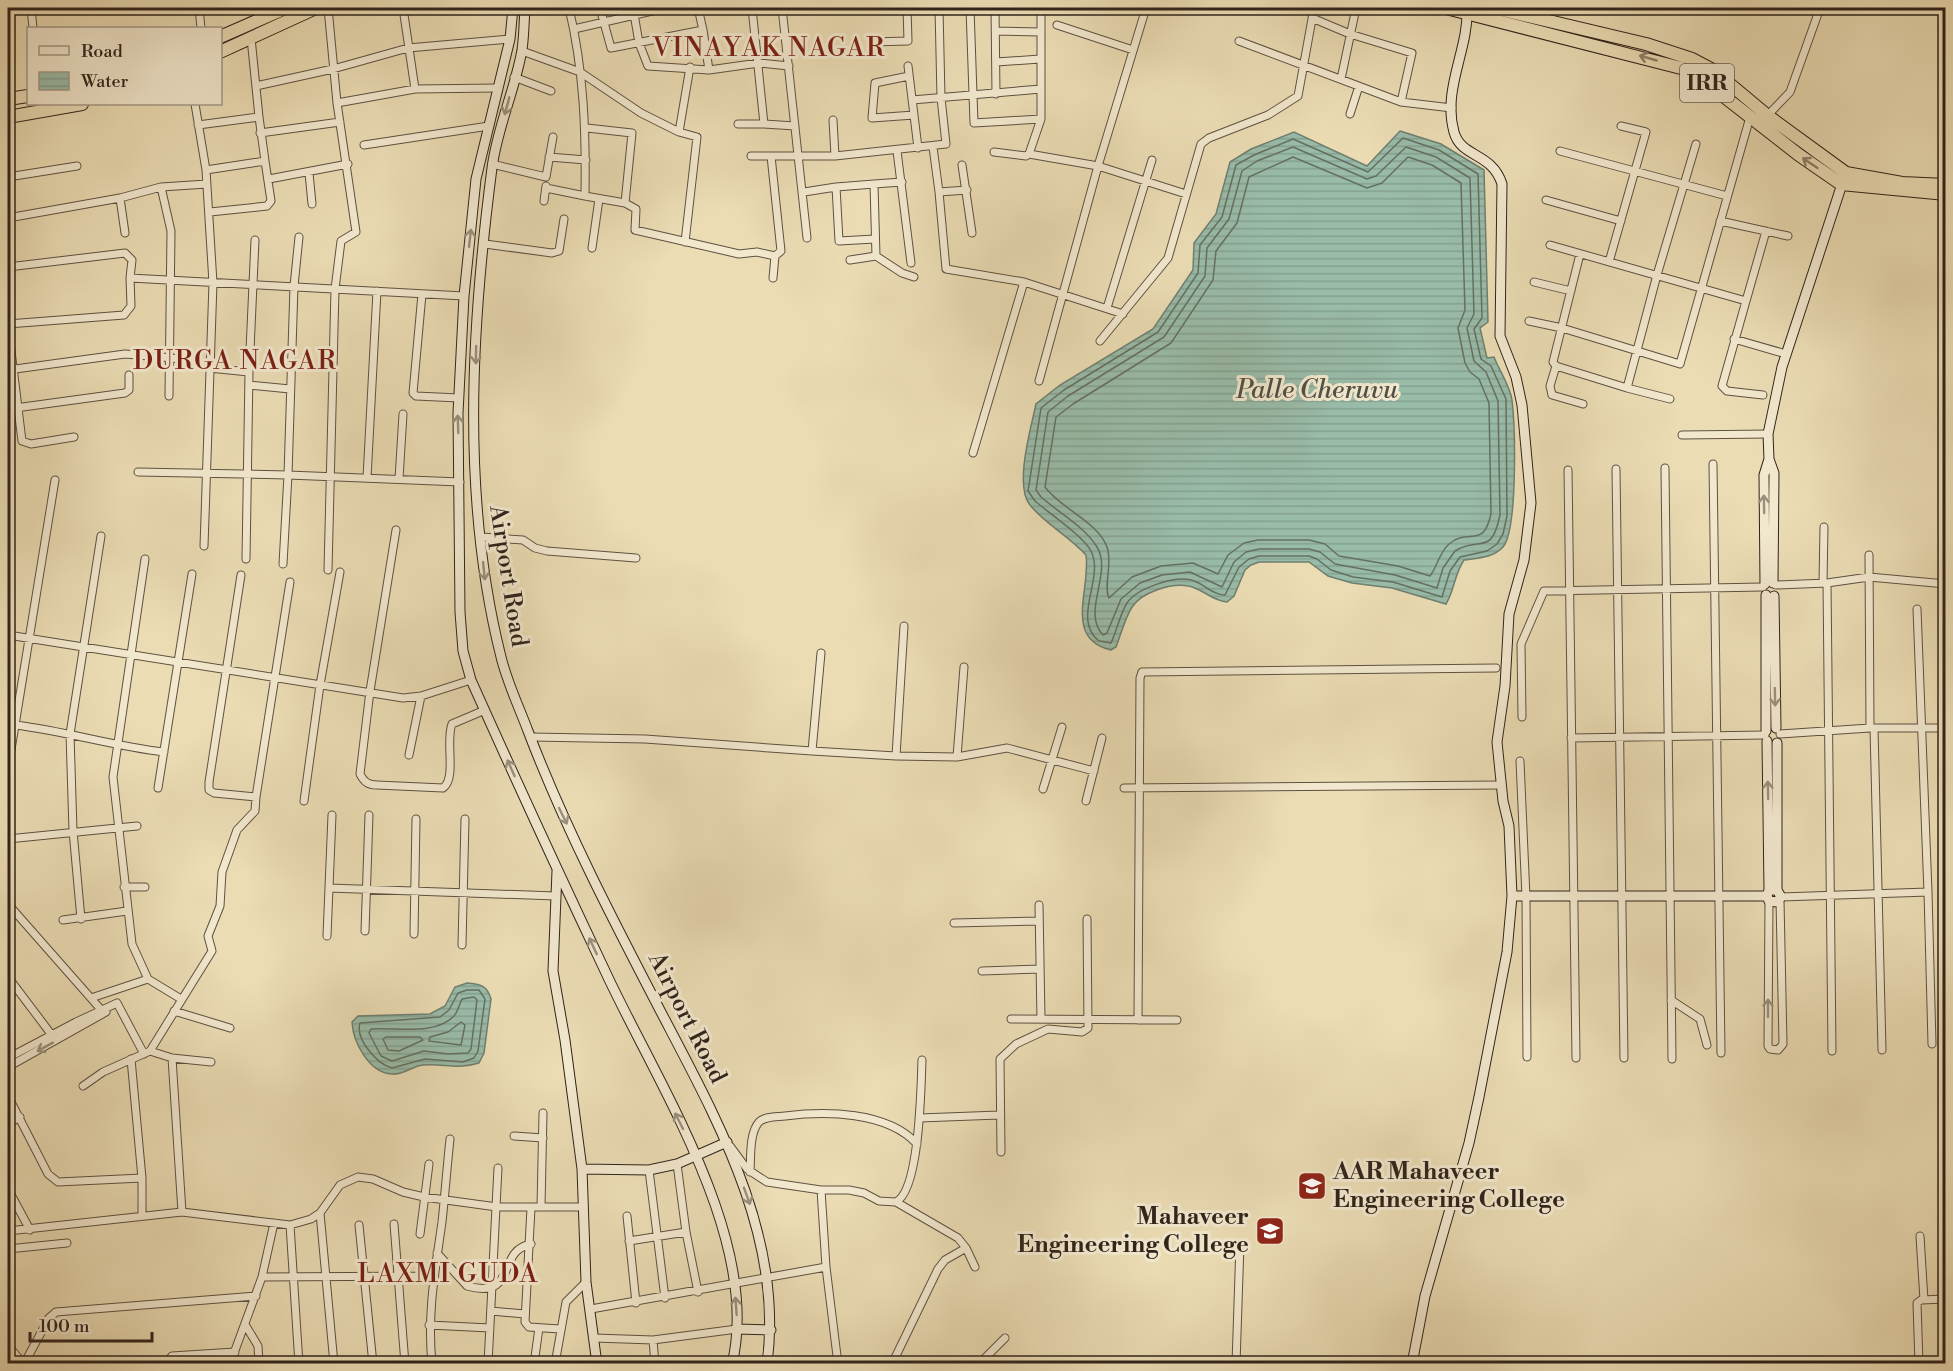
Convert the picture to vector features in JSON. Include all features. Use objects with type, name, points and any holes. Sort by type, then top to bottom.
[{"type":"highway","points":[[222,37],[286,8]]},
{"type":"highway","points":[[222,51],[316,8]]},
{"type":"highway","name":"IRR","points":[[1446,8],[1467,10],[1682,68],[1699,77],[1799,155],[1843,178],[1946,194]]},
{"type":"highway","name":"IRR","points":[[1494,8],[1646,44],[1692,59],[1713,70],[1843,178],[1946,185]]},
{"type":"highway","points":[[8,99],[27,96]]},
{"type":"highway","points":[[8,117],[75,105]]},
{"type":"street","points":[[31,8],[33,27]]},
{"type":"street","points":[[199,8],[201,27]]},
{"type":"street","points":[[328,8],[333,69],[356,232],[341,241],[335,289],[328,570]]},
{"type":"street","points":[[403,8],[415,89]]},
{"type":"street","name":"Airport Road","points":[[513,8],[510,39],[476,179],[464,296],[459,398],[460,612],[463,651],[471,680],[557,870],[695,1154],[721,1220],[734,1282],[737,1329],[732,1364]]},
{"type":"street","name":"Airport Road","points":[[525,8],[522,51],[492,164],[476,348],[474,488],[484,576],[502,662],[555,798],[727,1142],[751,1206],[766,1277],[771,1330],[767,1364]]},
{"type":"street","points":[[569,8],[574,28],[587,128],[585,196]]},
{"type":"street","points":[[600,8],[611,48],[703,30]]},
{"type":"street","points":[[574,28],[604,22],[633,11],[665,8]]},
{"type":"street","points":[[699,8],[709,70]]},
{"type":"street","points":[[752,8],[764,124]]},
{"type":"street","points":[[782,8],[804,192],[807,238]]},
{"type":"street","points":[[871,42],[908,41],[907,8]]},
{"type":"street","points":[[751,156],[800,158],[944,145],[946,142],[941,98],[939,8]]},
{"type":"street","points":[[970,8],[974,123],[1041,119]]},
{"type":"street","points":[[995,8],[996,94]]},
{"type":"street","points":[[1029,154],[1041,119],[1041,8]]},
{"type":"street","points":[[1039,381],[1098,166],[1146,8]]},
{"type":"street","points":[[1100,341],[1168,258],[1201,144],[1209,138],[1268,115],[1298,96],[1314,8]]},
{"type":"street","points":[[1341,79],[1356,8]]},
{"type":"street","points":[[1529,321],[1562,328],[1680,364],[1750,116],[1768,116],[1790,92],[1820,8]]},
{"type":"street","points":[[1412,1364],[1425,1296],[1477,1108],[1507,952],[1512,896],[1509,826],[1497,742],[1505,686],[1507,627],[1524,560],[1531,503],[1522,405],[1516,377],[1500,336],[1502,184],[1492,164],[1461,145],[1454,132],[1452,87],[1467,10]]},
{"type":"street","points":[[633,11],[639,43],[648,66],[709,70],[759,63],[789,66]]},
{"type":"street","points":[[1312,18],[1350,34],[1412,53],[1401,102]]},
{"type":"street","points":[[1057,25],[1133,50]]},
{"type":"street","points":[[996,31],[1041,32]]},
{"type":"street","points":[[210,212],[267,206],[271,201],[260,133],[251,38]]},
{"type":"street","points":[[256,86],[333,69],[408,48],[510,39]]},
{"type":"street","points":[[1239,41],[1401,102],[1452,108]]},
{"type":"street","points":[[522,51],[580,72],[641,113],[679,132],[697,137],[685,242]]},
{"type":"street","points":[[996,62],[1040,59]]},
{"type":"street","points":[[908,66],[918,148]]},
{"type":"street","points":[[679,132],[690,67]]},
{"type":"street","points":[[909,76],[875,83],[872,118],[914,115]]},
{"type":"street","points":[[514,77],[551,91]]},
{"type":"street","points":[[1350,114],[1359,86]]},
{"type":"street","points":[[338,103],[415,89],[498,88]]},
{"type":"street","points":[[912,100],[1041,90]]},
{"type":"street","points":[[195,105],[206,170],[213,282],[204,546]]},
{"type":"street","points":[[198,125],[259,117]]},
{"type":"street","points":[[833,120],[835,156]]},
{"type":"street","points":[[260,133],[340,122]]},
{"type":"street","points":[[738,124],[795,126]]},
{"type":"street","points":[[364,145],[489,126]]},
{"type":"street","points":[[1609,262],[1646,132],[1621,126]]},
{"type":"street","points":[[587,128],[632,133],[625,203]]},
{"type":"street","points":[[544,201],[553,137]]},
{"type":"street","points":[[1627,388],[1683,183],[1696,144]]},
{"type":"street","points":[[933,147],[946,269],[1024,282],[1124,314]]},
{"type":"street","points":[[897,151],[910,263]]},
{"type":"street","points":[[1560,151],[1727,196]]},
{"type":"street","points":[[994,152],[1026,156],[1029,154],[1098,166],[1186,194]]},
{"type":"street","points":[[771,156],[781,250],[776,256],[773,278]]},
{"type":"street","points":[[549,157],[586,160]]},
{"type":"street","points":[[1107,308],[1152,160]]},
{"type":"street","points":[[206,170],[265,161]]},
{"type":"street","points":[[269,179],[348,164]]},
{"type":"street","points":[[492,164],[546,177]]},
{"type":"street","points":[[962,165],[972,233]]},
{"type":"street","points":[[8,177],[77,166]]},
{"type":"street","points":[[309,173],[312,204]]},
{"type":"street","points":[[1774,896],[1768,1046],[1770,1049],[1778,1050],[1783,1044],[1774,896],[1770,588],[1774,473],[1769,459],[1768,434],[1786,354],[1843,178]]},
{"type":"street","points":[[804,192],[902,182]]},
{"type":"street","points":[[8,218],[120,198],[160,187],[207,184]]},
{"type":"street","points":[[874,184],[876,256]]},
{"type":"street","points":[[160,187],[171,231],[169,396]]},
{"type":"street","points":[[836,187],[839,241],[875,239]]},
{"type":"street","points":[[546,188],[625,203],[636,209],[636,230],[739,254],[757,252],[776,256]]},
{"type":"street","points":[[939,192],[967,190]]},
{"type":"street","points":[[120,198],[125,233]]},
{"type":"street","points":[[592,248],[599,199]]},
{"type":"street","points":[[1546,200],[1622,220]]},
{"type":"street","points":[[485,244],[552,253],[559,250],[564,219]]},
{"type":"street","points":[[1720,221],[1788,236]]},
{"type":"street","points":[[1763,395],[1727,391],[1722,386],[1766,231]]},
{"type":"street","points":[[283,564],[294,286],[299,237]]},
{"type":"street","points":[[246,559],[246,475],[255,240]]},
{"type":"street","points":[[1550,245],[1746,301]]},
{"type":"street","points":[[8,267],[125,253],[132,260],[131,306],[127,313],[121,316],[8,325],[10,369],[22,441],[26,444],[74,437]]},
{"type":"street","points":[[1580,254],[1553,362],[1556,366],[1670,399]]},
{"type":"street","points":[[850,260],[876,256],[902,273],[914,277]]},
{"type":"street","points":[[130,278],[480,297]]},
{"type":"street","points":[[974,453],[1024,282]]},
{"type":"street","points":[[1534,282],[1571,291]]},
{"type":"street","points":[[367,478],[377,291]]},
{"type":"street","points":[[422,294],[413,393],[416,396],[459,398]]},
{"type":"street","points":[[1734,339],[1786,354]]},
{"type":"street","points":[[10,369],[125,354],[186,359]]},
{"type":"street","points":[[1556,366],[1550,386],[1552,395],[1583,405]]},
{"type":"street","points":[[209,368],[249,372]]},
{"type":"street","points":[[8,409],[125,393],[129,390],[129,375]]},
{"type":"street","points":[[249,385],[290,389]]},
{"type":"street","points":[[399,479],[403,414]]},
{"type":"street","points":[[1682,435],[1768,434]]},
{"type":"street","points":[[1713,464],[1717,896],[1721,1053]]},
{"type":"street","points":[[1665,468],[1672,1059]]},
{"type":"street","points":[[1616,469],[1624,1058]]},
{"type":"street","points":[[1568,470],[1576,1058]]},
{"type":"street","points":[[138,472],[460,482]]},
{"type":"street","points":[[8,768],[55,480]]},
{"type":"street","points":[[1824,527],[1832,1051]]},
{"type":"street","points":[[396,530],[370,691],[360,774],[369,785],[443,788],[448,784],[450,778],[449,738],[452,724],[485,710]]},
{"type":"street","points":[[81,918],[73,831],[70,734],[101,536]]},
{"type":"street","points":[[481,537],[523,540],[535,548],[547,551],[636,558]]},
{"type":"street","points":[[1869,555],[1882,1050]]},
{"type":"street","points":[[145,559],[113,777],[117,828],[132,944],[148,979],[181,999]]},
{"type":"street","points":[[304,801],[320,685],[340,572]]},
{"type":"street","points":[[158,788],[192,574]]},
{"type":"street","points":[[242,575],[225,670],[209,790],[214,793],[256,796]]},
{"type":"street","points":[[1522,717],[1521,644],[1544,591],[1770,588],[1869,578],[1946,585]]},
{"type":"street","points":[[83,1086],[147,1052],[212,951],[208,936],[219,906],[222,872],[237,830],[255,811],[290,582]]},
{"type":"street","points":[[1917,609],[1923,728],[1932,1044]]},
{"type":"street","points":[[896,756],[904,626]]},
{"type":"street","points":[[8,635],[131,657],[370,691],[403,698],[421,696],[471,680]]},
{"type":"street","points":[[812,751],[821,653]]},
{"type":"street","points":[[957,757],[964,667]]},
{"type":"street","points":[[1138,1020],[1138,788],[1142,672],[1496,668]]},
{"type":"street","points":[[409,755],[421,696]]},
{"type":"street","points":[[15,724],[60,730],[117,746],[164,752]]},
{"type":"street","points":[[1043,789],[1062,728]]},
{"type":"street","points":[[1570,738],[1772,735],[1828,729],[1946,728]]},
{"type":"street","points":[[531,737],[645,739],[896,756],[957,757],[1007,748],[1094,771]]},
{"type":"street","points":[[1086,801],[1102,738]]},
{"type":"street","points":[[1520,761],[1526,897],[1527,1057]]},
{"type":"street","points":[[1124,788],[1502,785]]},
{"type":"street","points":[[365,931],[369,814]]},
{"type":"street","points":[[327,936],[332,815]]},
{"type":"street","points":[[414,934],[416,819]]},
{"type":"street","points":[[462,945],[465,819]]},
{"type":"street","points":[[8,839],[137,826]]},
{"type":"street","name":"Airport Road","points":[[557,870],[553,971],[565,1040],[582,1169],[586,1282],[597,1364]]},
{"type":"street","points":[[124,887],[145,886]]},
{"type":"street","points":[[329,888],[556,896]]},
{"type":"street","points":[[1512,896],[1774,896],[1928,892]]},
{"type":"street","points":[[8,904],[103,1011]]},
{"type":"street","points":[[1039,905],[1041,1019]]},
{"type":"street","points":[[63,920],[128,911]]},
{"type":"street","points":[[1001,1152],[998,1067],[1006,1052],[1030,1036],[1048,1029],[1085,1031],[1088,1020],[1087,919]]},
{"type":"street","points":[[954,923],[1039,921]]},
{"type":"street","points":[[982,972],[1040,969]]},
{"type":"street","points":[[8,977],[51,1034]]},
{"type":"street","points":[[91,998],[148,979]]},
{"type":"street","points":[[1671,1000],[1700,1019],[1707,1044]]},
{"type":"street","points":[[8,1067],[103,1011],[119,1005],[147,1052],[172,1058],[211,1062]]},
{"type":"street","points":[[8,1058],[51,1034],[103,1011]]},
{"type":"street","points":[[174,1011],[230,1028]]},
{"type":"street","points":[[1011,1019],[1177,1020]]},
{"type":"street","points":[[172,1058],[182,1212]]},
{"type":"street","points":[[131,1059],[142,1178],[142,1216]]},
{"type":"street","points":[[896,1202],[903,1197],[912,1173],[920,1118],[922,1060]]},
{"type":"street","points":[[8,1096],[48,1174],[58,1182],[142,1178]]},
{"type":"street","points":[[750,1172],[754,1130],[760,1121],[770,1118],[822,1112],[848,1114],[884,1124],[911,1137],[917,1144]]},
{"type":"street","points":[[542,1207],[543,1113]]},
{"type":"street","points":[[920,1118],[999,1115]]},
{"type":"street","points":[[8,1124],[20,1117]]},
{"type":"street","points":[[514,1136],[543,1138]]},
{"type":"street","points":[[432,1364],[429,1325],[432,1276],[445,1199],[450,1139]]},
{"type":"street","points":[[582,1169],[649,1170],[677,1164],[695,1154],[727,1142],[750,1172],[767,1182],[821,1190],[849,1190],[864,1193],[879,1201],[896,1202],[958,1238],[966,1248],[975,1267]]},
{"type":"street","points":[[420,1234],[429,1164]]},
{"type":"street","points":[[677,1164],[686,1232],[698,1292]]},
{"type":"street","points":[[488,1364],[498,1168]]},
{"type":"street","points":[[649,1170],[665,1298]]},
{"type":"street","points":[[8,1232],[182,1212],[290,1225],[311,1219],[320,1213],[340,1185],[358,1176],[424,1197],[497,1207],[585,1207]]},
{"type":"street","points":[[8,1188],[30,1230]]},
{"type":"street","points":[[821,1190],[826,1267],[838,1364]]},
{"type":"street","points":[[531,1208],[526,1325],[560,1329]]},
{"type":"street","points":[[320,1213],[334,1364]]},
{"type":"street","points":[[627,1216],[636,1303]]},
{"type":"street","points":[[230,1364],[246,1326],[262,1277],[274,1223]]},
{"type":"street","points":[[394,1224],[405,1364]]},
{"type":"street","points":[[290,1225],[299,1364]]},
{"type":"street","points":[[359,1225],[374,1364]]},
{"type":"street","points":[[629,1241],[686,1232]]},
{"type":"street","points":[[1920,1236],[1924,1300]]},
{"type":"street","points":[[8,1249],[67,1243]]},
{"type":"street","points":[[437,1253],[462,1283],[470,1287],[492,1288],[502,1281],[513,1253],[523,1245],[531,1244]]},
{"type":"street","points":[[1236,1364],[1240,1244]]},
{"type":"street","points":[[892,1364],[938,1269],[945,1260],[966,1248]]},
{"type":"street","points":[[591,1310],[698,1292],[734,1282],[826,1267]]},
{"type":"street","points":[[262,1277],[432,1276]]},
{"type":"street","points":[[555,1364],[566,1302],[586,1282]]},
{"type":"street","points":[[8,1345],[23,1363],[49,1318],[63,1310],[255,1296]]},
{"type":"street","points":[[1919,1364],[1917,1304],[1924,1300],[1946,1299]]},
{"type":"street","points":[[491,1311],[525,1314]]},
{"type":"street","points":[[429,1325],[490,1328]]},
{"type":"street","points":[[246,1326],[258,1346],[259,1364]]},
{"type":"street","points":[[534,1364],[539,1328]]},
{"type":"street","points":[[594,1338],[653,1340],[737,1329],[771,1330]]},
{"type":"street","points":[[979,1364],[1005,1338]]},
{"type":"street","points":[[653,1340],[655,1364]]},
{"type":"street","points":[[165,1364],[172,1356],[235,1352]]},
{"type":"water","name":"Palle Cheruvu","points":[[1400,131],[1441,144],[1484,170],[1488,322],[1480,328],[1487,358],[1494,357],[1509,389],[1513,413],[1513,499],[1508,537],[1503,547],[1490,555],[1464,560],[1446,604],[1392,588],[1352,583],[1328,576],[1309,562],[1259,562],[1245,570],[1234,596],[1227,602],[1188,586],[1173,586],[1157,590],[1143,597],[1132,607],[1116,647],[1111,650],[1096,644],[1088,635],[1083,624],[1086,555],[1036,512],[1025,496],[1023,485],[1025,456],[1036,404],[1060,385],[1153,329],[1193,270],[1194,243],[1216,214],[1230,162],[1251,149],[1294,132],[1367,166]]},
{"type":"water","points":[[467,983],[482,986],[491,999],[484,1053],[479,1063],[464,1066],[423,1065],[392,1074],[376,1068],[364,1055],[353,1030],[352,1022],[358,1016],[430,1014],[445,1006],[455,987]]},
{"type":"place","name":"AAR Mahaveer Engineering College","points":[[1312,1186]]},
{"type":"place","name":"Mahaveer Engineering College","points":[[1270,1231]]},
{"type":"district","name":"VINAYAK NAGAR","points":[[769,48]]},
{"type":"district","name":"DURGA NAGAR","points":[[235,361]]},
{"type":"district","name":"LAXMI GUDA","points":[[448,1274]]}]
